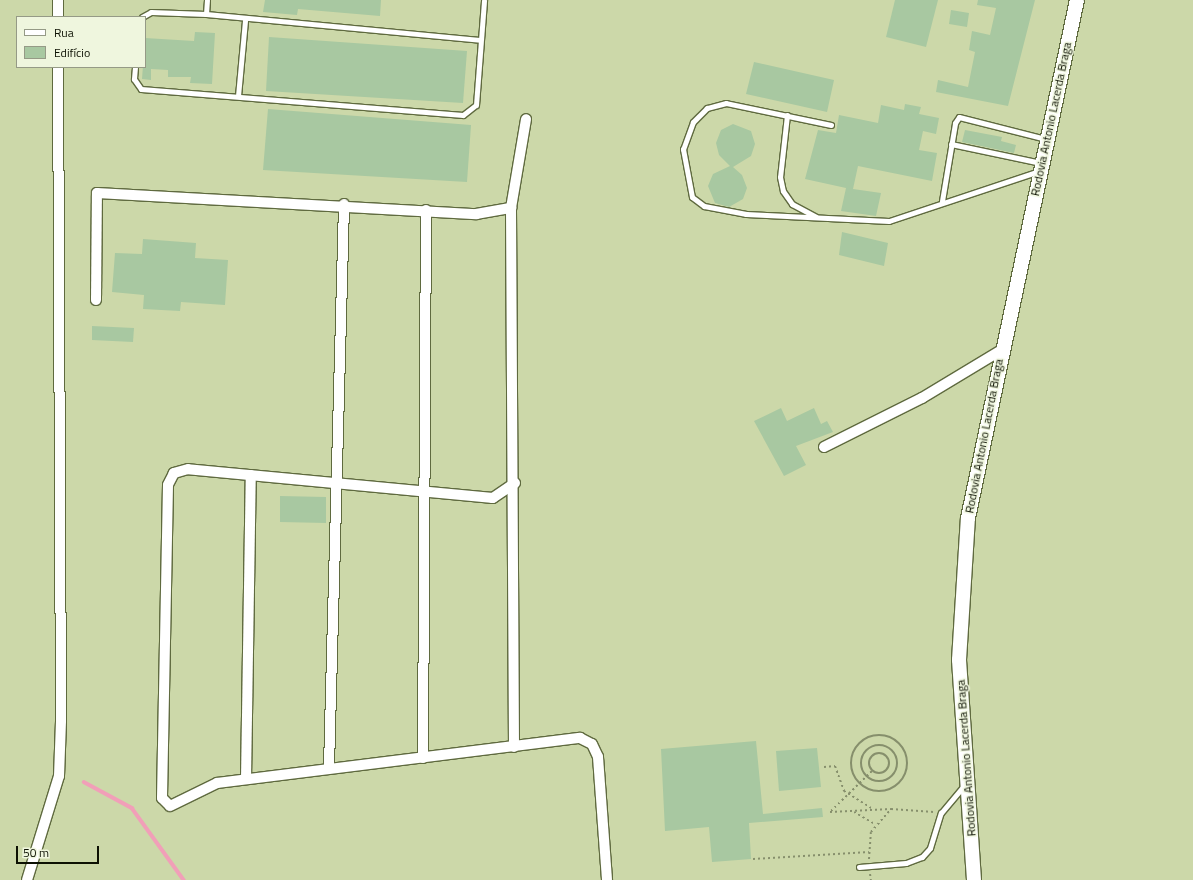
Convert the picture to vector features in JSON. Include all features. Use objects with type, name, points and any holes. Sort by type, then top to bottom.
[{"type":"main road","name":"Rodovia Antonio Lacerda Braga","points":[[974,880],[959,660],[968,518],[1000,351],[1077,0]]},
{"type":"street","points":[[58,0],[58,16]]},
{"type":"street","points":[[27,880],[59,776],[60,752],[58,68]]},
{"type":"street","points":[[514,747],[515,483],[511,208],[526,118]]},
{"type":"street","points":[[96,300],[97,193],[344,204],[476,214],[511,208]]},
{"type":"street","points":[[329,767],[335,483],[344,204]]},
{"type":"street","points":[[423,758],[422,492],[426,210]]},
{"type":"street","points":[[824,446],[922,398],[1000,351]]},
{"type":"street","points":[[515,483],[493,498],[188,469],[174,473],[168,485],[162,798],[170,806],[177,805],[200,788],[246,779],[329,767],[423,758],[580,738],[592,744],[598,758],[606,880]]},
{"type":"street","points":[[246,779],[252,475]]},
{"type":"lane","points":[[206,14],[207,0]]},
{"type":"lane","points":[[135,68],[134,79],[141,89],[463,115],[476,105],[484,0]]},
{"type":"lane","points":[[144,16],[151,12],[206,14],[246,20],[480,40]]},
{"type":"lane","points":[[238,96],[246,20]]},
{"type":"lane","points":[[831,125],[726,103],[707,108],[693,122],[683,149],[692,197],[704,206],[746,214],[889,221],[1041,167]]},
{"type":"lane","points":[[787,116],[780,177],[783,191],[792,204],[817,218]]},
{"type":"lane","points":[[942,201],[955,123],[965,116],[1047,139]]},
{"type":"lane","points":[[951,144],[1041,167]]},
{"type":"lane","points":[[859,867],[906,863],[922,857],[930,848],[941,813],[968,781]]},
{"type":"path","points":[[870,736],[884,736],[897,742],[907,762],[900,782],[880,791],[860,784],[851,766],[855,748],[870,736]]},
{"type":"path","points":[[875,745],[892,750],[897,767],[890,777],[878,781],[867,776],[861,766],[866,751],[875,745]]},
{"type":"path","points":[[885,755],[889,763],[887,769],[882,772],[873,770],[870,765],[873,756],[885,755]]},
{"type":"path","points":[[824,767],[835,766],[848,795],[874,810]]},
{"type":"path","points":[[873,770],[830,812],[891,809],[941,813]]},
{"type":"path","points":[[871,880],[868,852],[875,824],[891,809]]},
{"type":"path","points":[[853,811],[875,824]]},
{"type":"path","points":[[753,859],[868,852]]},
{"type":"building","points":[[265,0],[381,0],[380,16],[298,9],[297,15],[263,12]]},
{"type":"building","points":[[895,0],[938,0],[926,47],[886,37]]},
{"type":"building","points":[[978,0],[1035,0],[1008,106],[936,92],[938,80],[968,87],[975,52],[969,50],[972,31],[990,35],[996,8],[977,5]]},
{"type":"building","points":[[951,10],[969,13],[967,27],[949,24]]},
{"type":"building","points":[[195,32],[215,33],[212,84],[190,83],[191,77],[168,77],[168,70],[151,69],[151,80],[142,79],[143,68],[146,68],[146,38],[194,41]]},
{"type":"building","points":[[269,37],[467,51],[463,103],[266,91]]},
{"type":"building","points":[[754,62],[834,80],[827,112],[746,94]]},
{"type":"building","points":[[905,104],[921,107],[919,114],[939,118],[936,134],[923,131],[919,150],[937,153],[932,181],[858,166],[853,189],[881,193],[876,216],[841,211],[846,188],[805,179],[818,130],[836,133],[839,115],[878,123],[881,105],[904,110]]},
{"type":"building","points":[[268,109],[471,125],[467,182],[263,170]]},
{"type":"building","points":[[733,124],[751,131],[755,144],[751,156],[733,167],[742,175],[747,188],[743,199],[729,207],[715,203],[708,186],[713,174],[730,166],[719,155],[716,143],[721,130]]},
{"type":"building","points":[[965,130],[1002,137],[1001,141],[1016,145],[1014,153],[962,142]]},
{"type":"building","points":[[842,232],[888,243],[884,266],[839,255]]},
{"type":"building","points":[[143,239],[196,243],[195,258],[228,260],[225,305],[181,302],[180,311],[143,309],[144,295],[112,292],[115,253],[142,254]]},
{"type":"building","points":[[92,326],[134,328],[133,342],[92,340]]},
{"type":"building","points":[[781,408],[787,421],[814,408],[821,424],[827,421],[833,432],[796,446],[806,465],[784,476],[754,421]]},
{"type":"building","points":[[280,496],[326,497],[326,523],[280,522]]},
{"type":"building","points":[[756,741],[763,814],[822,808],[823,817],[749,823],[751,859],[712,862],[709,827],[665,831],[661,749]]},
{"type":"building","points":[[817,748],[821,787],[779,791],[776,751]]},
{"type":"waterway","points":[[84,782],[132,808],[184,880]]}]
